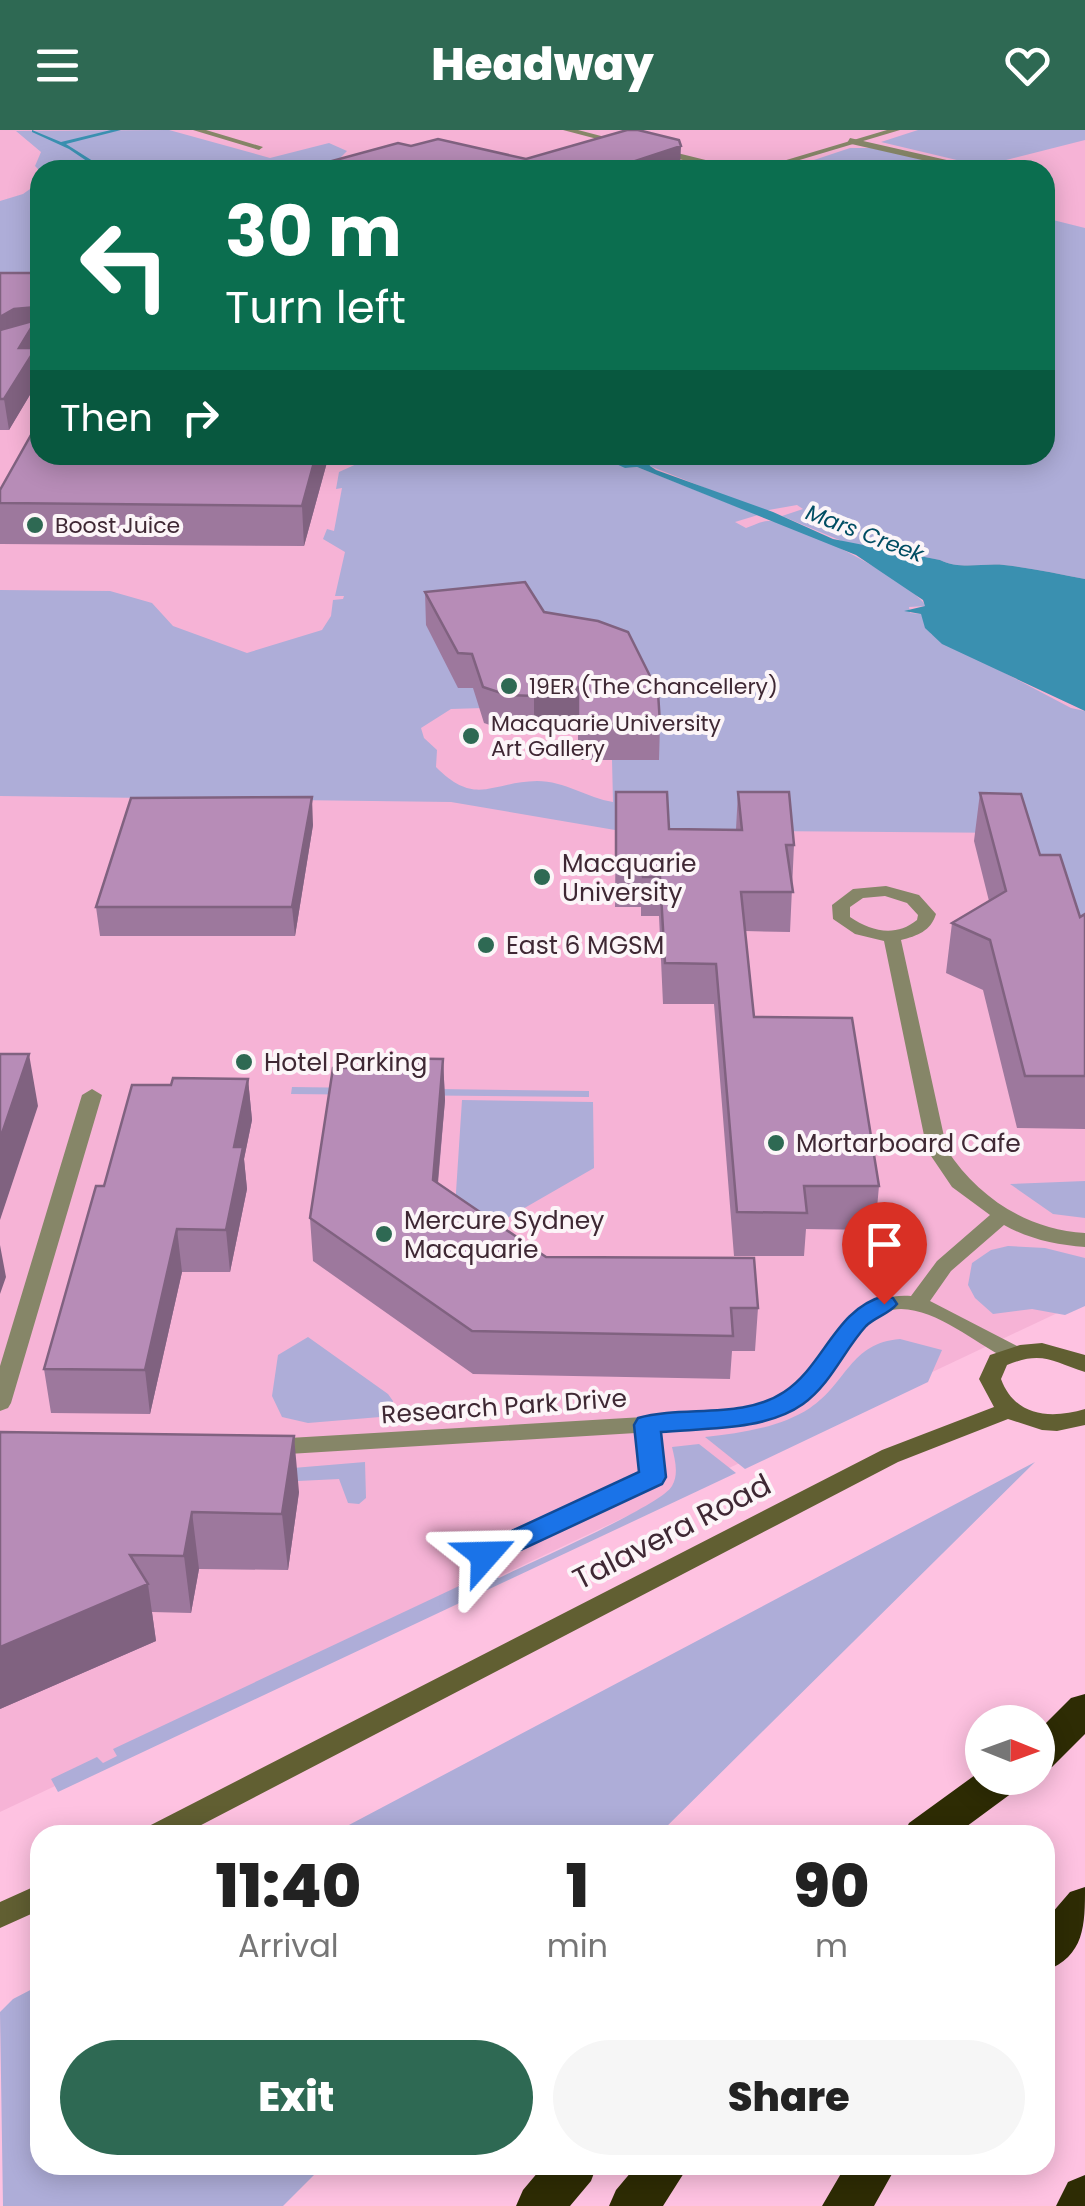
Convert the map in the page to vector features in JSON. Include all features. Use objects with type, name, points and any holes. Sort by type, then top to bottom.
[{"type":"highway","points":[[1055,1738],[1085,1709]]},
{"type":"highway","points":[[938,1825],[979,1795]]},
{"type":"highway","points":[[969,1825],[999,1795]]},
{"type":"highway","points":[[1055,1940],[1085,1905]]},
{"type":"highway","points":[[540,2206],[566,2175]]},
{"type":"highway","points":[[633,2206],[658,2175]]},
{"type":"highway","points":[[846,2206],[867,2175]]},
{"type":"highway","points":[[1080,2206],[1085,2198]]},
{"type":"street","points":[[197,130],[259,146]]},
{"type":"street","points":[[567,130],[693,160]]},
{"type":"street","points":[[862,137],[876,130]]},
{"type":"street","points":[[787,160],[896,130]]},
{"type":"street","points":[[850,140],[938,160]]},
{"type":"street","points":[[892,936],[937,1150],[959,1183],[1024,1229],[1048,1237],[1085,1240]]},
{"type":"street","points":[[0,1404],[92,1095]]},
{"type":"street","points":[[1003,1216],[945,1262],[929,1280],[917,1304],[1013,1353]]},
{"type":"street","name":"Research Park Drive","points":[[252,1448],[711,1421],[770,1409],[793,1398],[810,1383],[859,1319],[884,1304],[917,1304]]},
{"type":"street","points":[[1085,1365],[1046,1350],[1013,1353],[998,1360],[990,1379],[998,1401],[1042,1423],[1060,1424],[1085,1417]]},
{"type":"street","name":"Talavera Road","points":[[176,1825],[890,1456],[1010,1410]]},
{"type":"street","points":[[485,1555],[652,1477],[647,1425]]},
{"type":"street","points":[[0,1916],[30,1901]]},
{"type":"shaded area","name":"Macquarie University","points":[[0,130],[1085,130],[1085,1300],[0,1812]]},
{"type":"shaded area","points":[[169,130],[270,158],[329,143],[347,151],[338,160],[38,160],[41,152],[16,131]]},
{"type":"shaded area","points":[[918,130],[1085,130],[1085,140],[1006,160],[957,160],[881,142]]},
{"type":"shaded area","points":[[850,148],[872,148],[924,160],[814,160]]},
{"type":"shaded area","points":[[30,189],[30,299],[0,298],[0,201]]},
{"type":"shaded area","points":[[1055,220],[1085,228],[1085,579],[1004,565],[955,565],[844,542],[782,516],[803,509],[797,505],[763,511],[650,466],[1055,465]]},
{"type":"shaded area","points":[[354,465],[637,467],[758,515],[735,522],[746,528],[768,521],[802,530],[901,584],[926,606],[909,607],[910,613],[921,614],[931,634],[1071,708],[1085,711],[1085,940],[1047,897],[1032,833],[615,830],[451,802],[0,796],[0,590],[110,591],[152,603],[173,626],[247,653],[322,630],[331,616],[333,600],[344,596],[335,596],[345,552],[323,539],[327,529],[334,531],[342,488],[336,489],[339,472]],"holes":[[[495,689],[656,703],[612,760],[613,802],[537,781],[473,789],[450,779],[436,767],[437,750],[424,738],[421,728],[451,709],[483,708]]]},
{"type":"shaded area","points":[[618,465],[650,465],[833,539],[955,565],[1004,565],[1085,579],[1085,711],[942,644],[925,628],[921,614],[904,611],[925,606],[923,600],[856,555],[637,467]]},
{"type":"shaded area","points":[[292,1087],[589,1091],[589,1097],[291,1094]]},
{"type":"shaded area","points":[[462,1100],[593,1102],[594,1168],[476,1236],[454,1223]]},
{"type":"shaded area","points":[[1085,1181],[1085,1218],[1053,1214],[1010,1184]]},
{"type":"shaded area","points":[[1008,1246],[1045,1248],[1085,1258],[1085,1306],[1065,1315],[1032,1309],[993,1314],[975,1298],[968,1285],[972,1263],[991,1250]]},
{"type":"shaded area","points":[[308,1337],[388,1394],[393,1401],[389,1412],[380,1417],[308,1423],[282,1417],[272,1396],[278,1355]]},
{"type":"shaded area","points":[[900,1339],[942,1350],[928,1382],[745,1469],[705,1437],[759,1428],[798,1415],[822,1398],[859,1356],[883,1342]]},
{"type":"shaded area","points":[[699,1444],[736,1473],[58,1792],[51,1779],[97,1757],[103,1763],[117,1756],[113,1749],[491,1571],[499,1578],[620,1520],[672,1486],[676,1472],[672,1447]]},
{"type":"shaded area","points":[[365,1462],[366,1498],[359,1504],[348,1503],[339,1479],[298,1481],[234,1473]]},
{"type":"shaded area","points":[[1035,1462],[668,1825],[349,1825]]},
{"type":"shaded area","points":[[30,1990],[30,2175],[314,2175],[283,2206],[3,2206],[0,2012]]},
{"type":"building","points":[[627,130],[679,140],[681,146],[638,160],[336,160],[398,143],[411,146],[438,139],[526,159]]},
{"type":"building","points":[[0,273],[30,273],[30,308],[14,309],[0,317]]},
{"type":"building","points":[[30,322],[30,330],[19,348],[30,348],[30,358],[4,399],[0,399],[0,330]]},
{"type":"building","points":[[30,437],[30,465],[313,465],[302,506],[0,503],[0,490]]},
{"type":"building","points":[[525,582],[544,612],[598,621],[628,632],[658,692],[660,724],[578,724],[578,687],[534,696],[507,695],[483,687],[472,654],[458,653],[425,592]]},
{"type":"building","points":[[616,792],[667,792],[669,829],[742,830],[738,792],[789,792],[794,845],[786,845],[793,892],[741,892],[754,1017],[852,1018],[879,1186],[804,1186],[807,1213],[737,1212],[716,964],[665,963],[660,877],[643,877],[642,868],[616,868]]},
{"type":"building","points":[[980,793],[1021,794],[1040,855],[1060,855],[1080,917],[1085,914],[1085,1076],[1025,1076],[990,940],[952,923],[1006,891]]},
{"type":"building","points":[[312,797],[292,907],[96,907],[131,798]]},
{"type":"building","points":[[0,1054],[29,1054],[0,1139]]},
{"type":"building","name":"Mercure Sydney Macquarie","points":[[377,1058],[443,1059],[433,1180],[546,1257],[754,1258],[758,1308],[731,1308],[733,1336],[472,1331],[310,1218],[333,1068],[374,1068]]},
{"type":"building","points":[[173,1078],[248,1079],[234,1147],[243,1147],[226,1230],[177,1229],[145,1370],[44,1369],[96,1186],[104,1186],[132,1085],[171,1085]]},
{"type":"building","points":[[0,1432],[294,1436],[282,1514],[192,1512],[184,1556],[130,1555],[148,1584],[0,1647]]},
{"type":"waterway","points":[[62,143],[118,130]]},
{"type":"waterway","name":"Mars Creek","points":[[34,131],[89,160]]},
{"type":"place","name":"Boost Juice","points":[[35,525]]},
{"type":"place","name":"19ER (The Chancellery)","points":[[509,686]]},
{"type":"place","name":"Macquarie University Art Gallery","points":[[471,736]]},
{"type":"place","name":"Macquarie University","points":[[542,877]]},
{"type":"place","name":"East 6 MGSM","points":[[486,945]]},
{"type":"place","name":"Hotel Parking","points":[[244,1062]]},
{"type":"place","name":"Mortarboard Cafe","points":[[776,1143]]},
{"type":"place","name":"Mercure Sydney Macquarie","points":[[384,1234]]},
{"type":"route","points":[[485,1555],[652,1477],[647,1425],[748,1416],[793,1398],[826,1365],[859,1319],[884,1304]]}]
